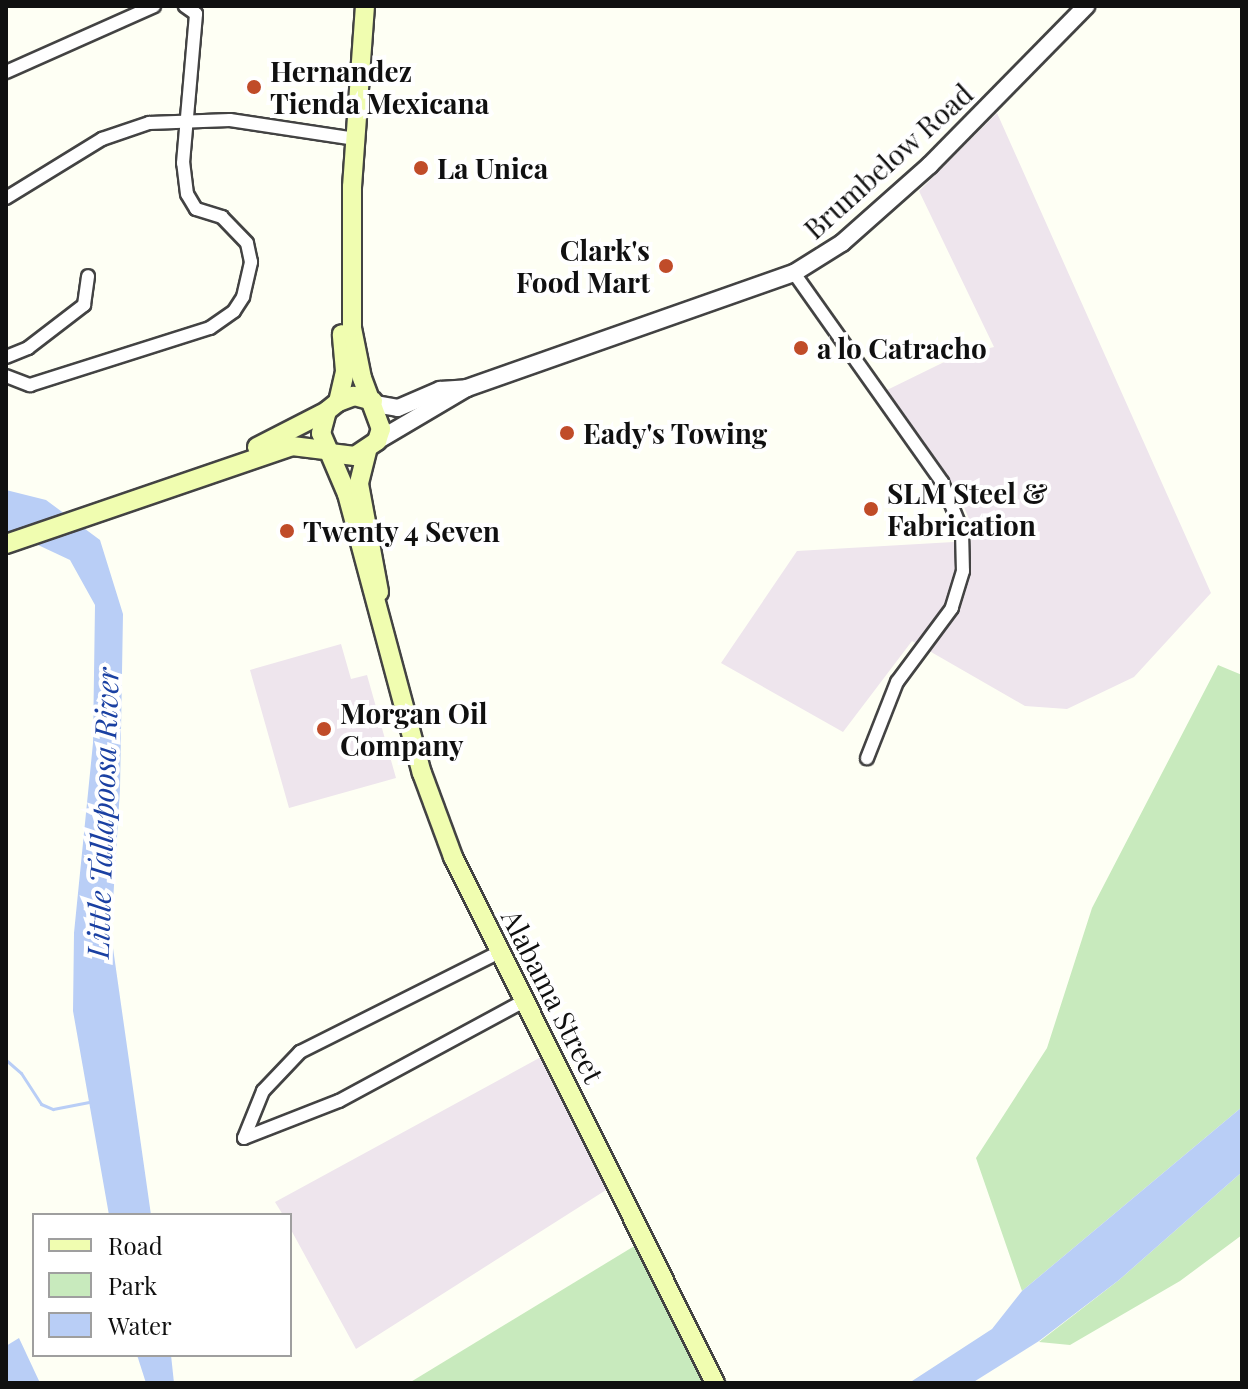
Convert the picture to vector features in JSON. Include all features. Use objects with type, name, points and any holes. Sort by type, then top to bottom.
[{"type":"main road","points":[[6,544],[292,446],[328,451],[348,458],[372,446],[381,429],[352,328],[352,187],[365,6]]},
{"type":"main road","points":[[328,451],[321,433],[345,371],[341,236],[352,187]]},
{"type":"main road","points":[[183,483],[354,396],[374,403]]},
{"type":"main road","name":"Alabama Street","points":[[372,446],[359,484],[377,565],[380,619]]},
{"type":"main road","name":"Alabama Street","points":[[328,451],[347,494],[425,782],[453,857],[715,1383]]},
{"type":"street","points":[[6,72],[154,6]]},
{"type":"street","points":[[6,376],[30,385],[210,328],[234,311],[248,281],[247,243],[222,217],[196,209],[187,194],[183,163],[196,14],[185,6]]},
{"type":"street","name":"Brumbelow Road","points":[[372,446],[467,388],[794,273],[842,243],[930,165],[1086,6]]},
{"type":"street","points":[[6,198],[102,139],[149,123],[189,118],[356,139]]},
{"type":"street","points":[[794,273],[942,482],[962,531],[963,571],[952,608],[897,682],[867,758]]},
{"type":"street","points":[[6,357],[28,348],[84,305],[88,276]]},
{"type":"street","name":"Brumbelow Road","points":[[374,403],[398,408],[440,390],[467,388]]},
{"type":"street","points":[[500,952],[300,1052],[263,1091],[244,1138],[339,1101],[524,1001]]},
{"type":"shaded area","points":[[997,113],[1211,593],[1134,677],[1067,709],[1025,706],[912,641],[843,732],[721,663],[797,551],[971,541],[969,519],[957,490],[887,390],[983,343],[986,349],[994,347],[919,191]]},
{"type":"shaded area","name":"Morgan Oil Company","points":[[341,644],[351,679],[367,675],[396,778],[289,808],[250,670]]},
{"type":"shaded area","points":[[541,1057],[606,1190],[356,1349],[292,1232],[292,1213],[282,1213],[275,1202]]},
{"type":"green space","points":[[1218,665],[1242,675],[1242,1107],[1022,1291],[976,1158],[1047,1048],[1092,908]]},
{"type":"green space","points":[[1242,1172],[1242,1235],[1180,1281],[1070,1345],[1039,1342],[1119,1280]]},
{"type":"green space","points":[[636,1245],[705,1383],[409,1383]]},
{"type":"water","name":"Little Tallapoosa River","points":[[6,490],[46,500],[100,540],[123,614],[120,789],[111,934],[151,1213],[109,1213],[73,1011],[74,933],[93,743],[95,605],[70,560],[6,530]]},
{"type":"water","points":[[1242,1107],[1242,1172],[1119,1280],[1039,1341],[972,1383],[909,1383],[992,1329],[1022,1291]]},
{"type":"water","points":[[19,1338],[40,1383],[6,1383],[6,1346]]},
{"type":"water","points":[[138,1357],[171,1357],[174,1383],[146,1383]]},
{"type":"waterway","points":[[6,1060],[21,1073],[41,1104],[53,1109],[90,1102]]},
{"type":"place","name":"Hernandez Tienda Mexicana","points":[[254,87]]},
{"type":"place","name":"La Unica","points":[[421,168]]},
{"type":"place","name":"Clark's Food Mart","points":[[666,266]]},
{"type":"place","name":"a lo Catracho","points":[[801,348]]},
{"type":"place","name":"Eady's Towing","points":[[567,433]]},
{"type":"place","name":"SLM Steel & Fabrication","points":[[871,509]]},
{"type":"place","name":"Twenty 4 Seven","points":[[287,531]]},
{"type":"place","name":"Morgan Oil Company","points":[[324,729]]}]
